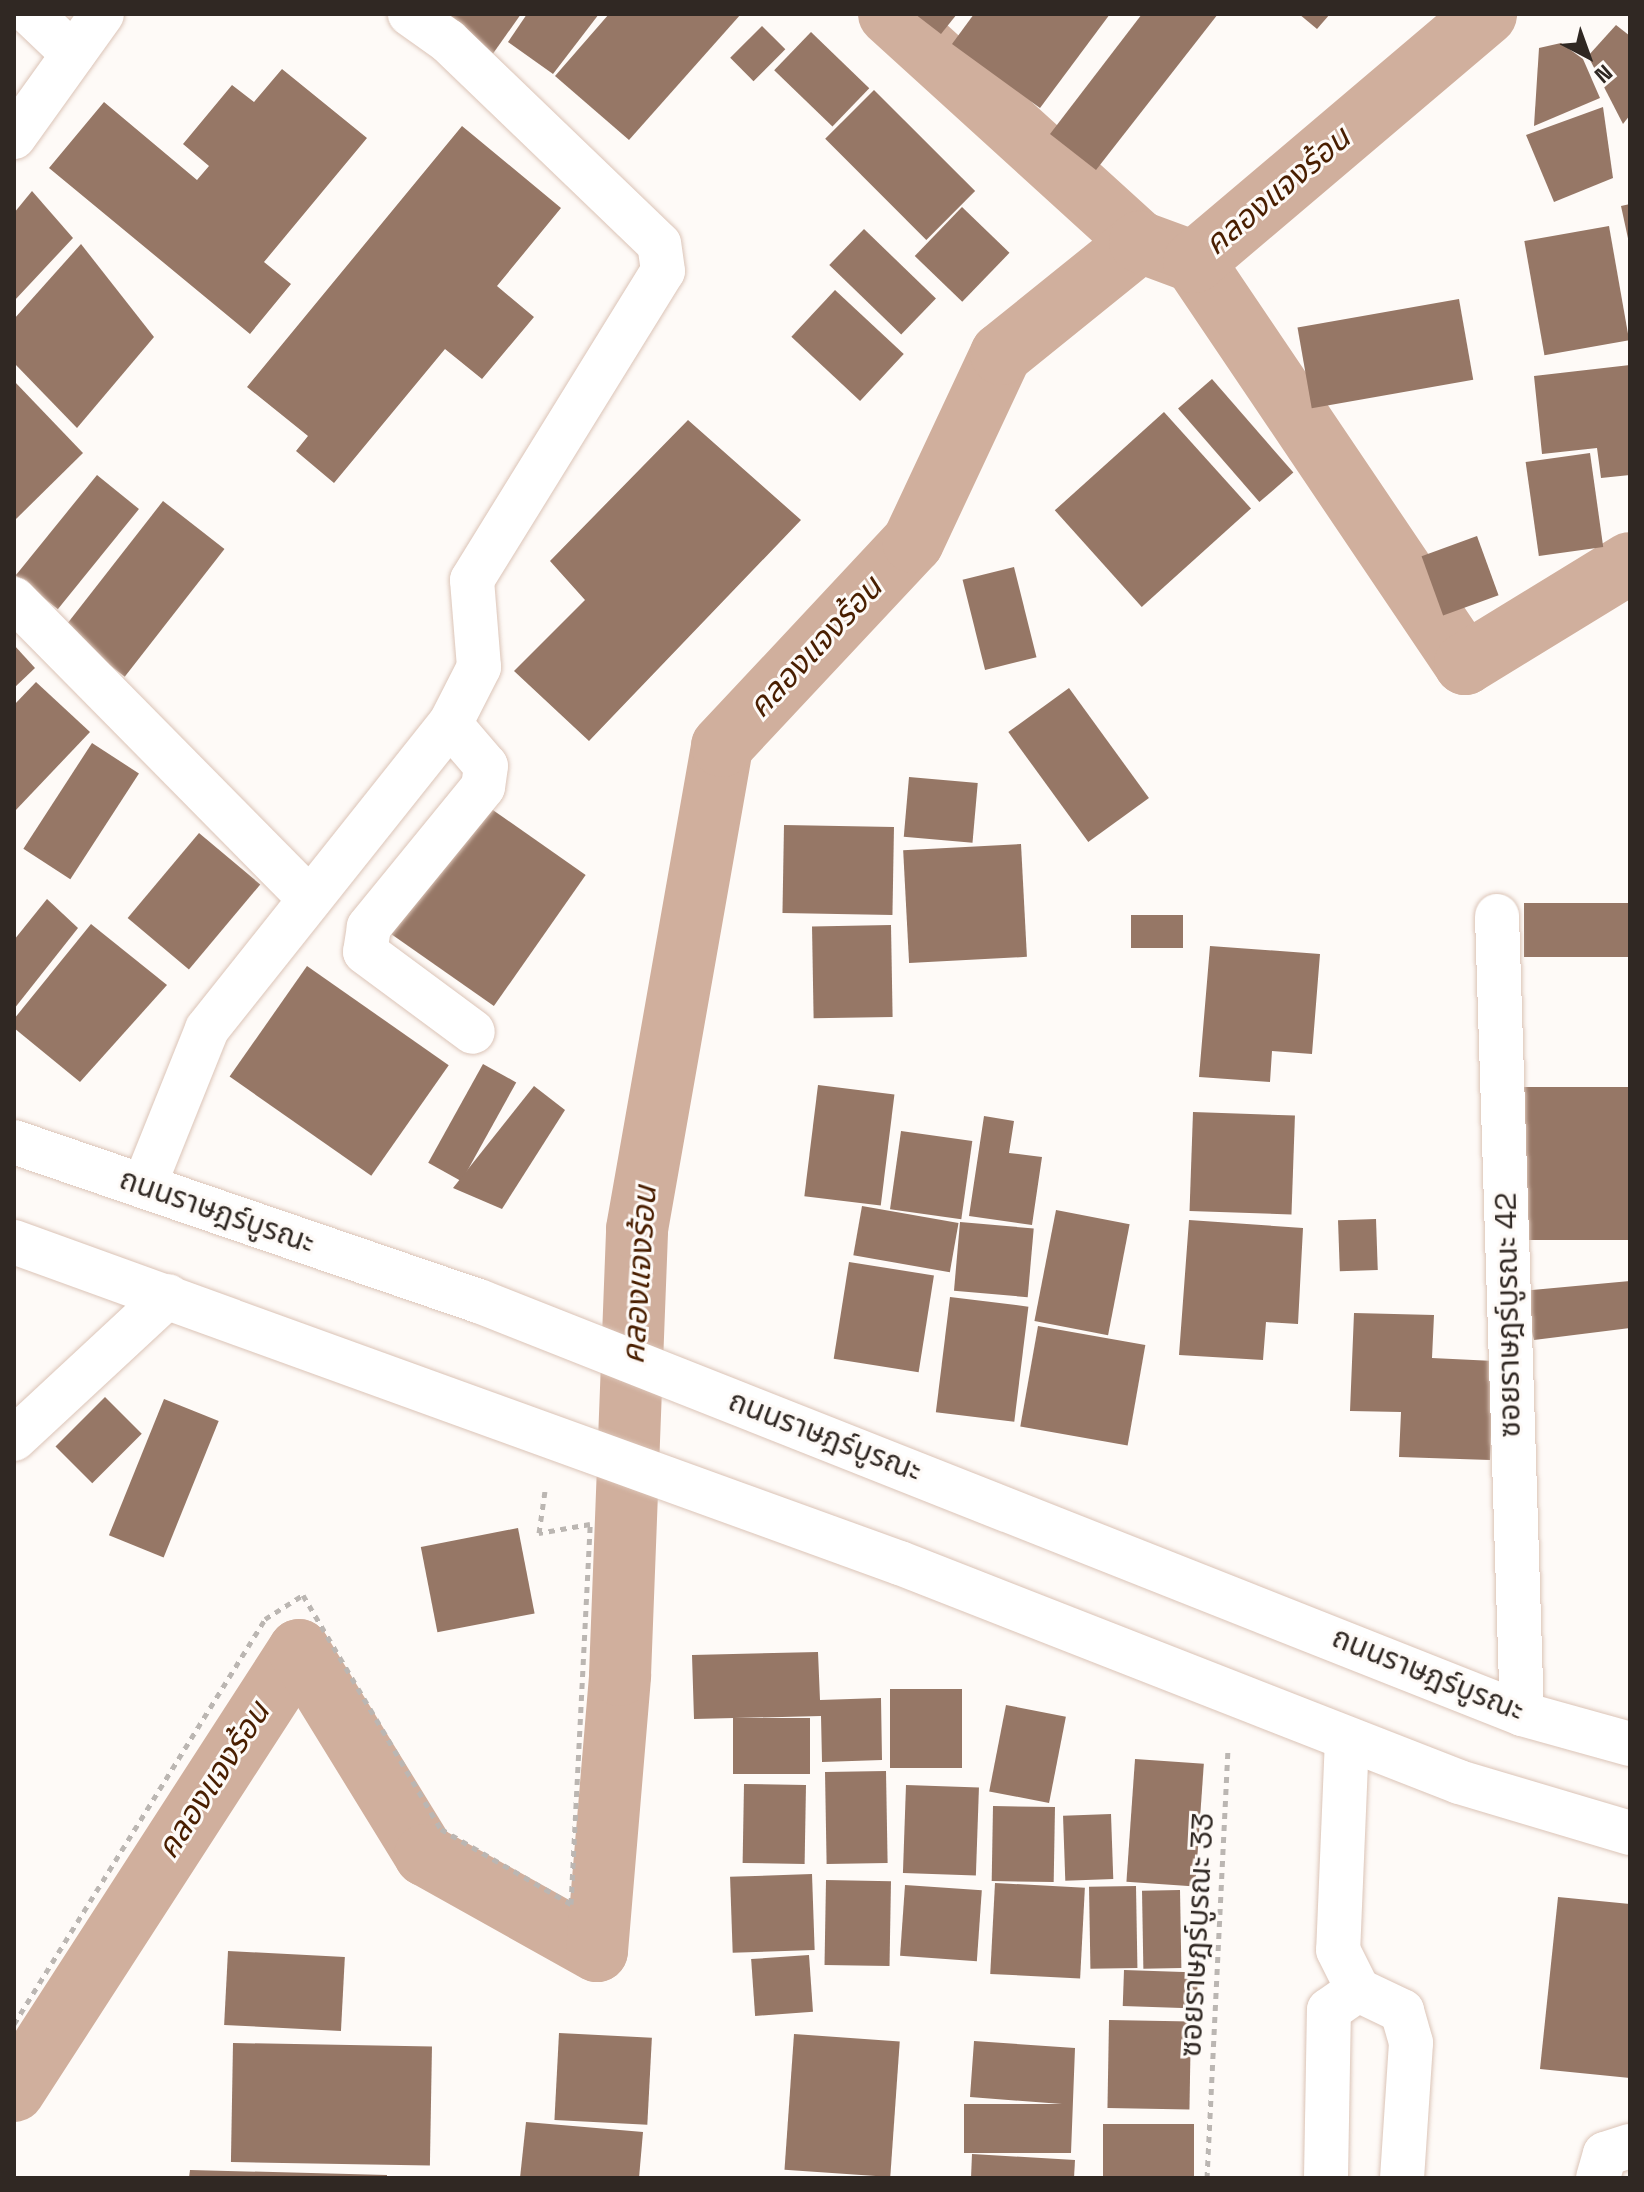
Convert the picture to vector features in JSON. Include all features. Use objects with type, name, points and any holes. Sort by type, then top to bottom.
[{"type":"street","points":[[31,14],[73,54]]},
{"type":"street","points":[[14,137],[102,14]]},
{"type":"street","points":[[144,1186],[207,1029],[450,724],[479,667],[472,580],[663,271],[659,244],[448,41],[410,14]]},
{"type":"street","points":[[14,599],[310,899]]},
{"type":"street","points":[[450,724],[486,766],[483,787],[369,927],[365,952],[473,1032]]},
{"type":"street","name":"ซอยราษฎร์บูรณะ 42","points":[[1497,916],[1522,1714]]},
{"type":"street","name":"ถนนราษฎร์บูรณะ","points":[[14,1142],[372,1264],[937,1480],[1522,1714],[1630,1744]]},
{"type":"street","points":[[14,1242],[340,1356],[900,1563],[1347,1739],[1591,1827],[1630,1833]]},
{"type":"street","points":[[14,1439],[168,1296]]},
{"type":"street","points":[[1347,1739],[1338,1950],[1358,1990],[1402,2011],[1411,2043],[1402,2178]]},
{"type":"street","points":[[1326,2178],[1329,2010],[1358,1990]]},
{"type":"street","points":[[1598,2178],[1605,2154],[1630,2146]]},
{"type":"path","points":[[14,2024],[265,1619],[303,1595],[441,1829],[571,1904],[590,1524],[539,1533],[552,1434]]},
{"type":"path","name":"ซอยราษฎร์บูรณะ 33","points":[[1207,2178],[1231,1693]]},
{"type":"building","points":[[437,14],[521,14],[492,55]]},
{"type":"building","points":[[527,14],[599,14],[553,74],[508,42]]},
{"type":"building","points":[[609,14],[741,14],[629,140],[555,76]]},
{"type":"building","points":[[915,14],[957,14],[941,34]]},
{"type":"building","points":[[974,14],[1110,14],[1040,108],[952,44]]},
{"type":"building","points":[[1142,14],[1218,14],[1096,170],[1050,134]]},
{"type":"building","points":[[1299,14],[1330,14],[1317,29]]},
{"type":"building","points":[[1616,25],[1630,36],[1630,115],[1623,124],[1588,56]]},
{"type":"building","points":[[762,26],[785,49],[754,81],[730,58]]},
{"type":"building","points":[[811,32],[869,88],[832,126],[774,70]]},
{"type":"building","points":[[1561,43],[1583,59],[1600,98],[1534,126],[1539,48]]},
{"type":"building","points":[[282,69],[367,138],[264,262],[291,284],[250,334],[49,168],[104,102],[197,180],[209,166],[183,144],[232,85],[254,102]]},
{"type":"building","points":[[874,90],[975,191],[926,240],[825,139]]},
{"type":"building","points":[[1603,107],[1613,178],[1554,202],[1526,135]]},
{"type":"building","points":[[462,126],[561,208],[497,286],[534,317],[482,379],[445,349],[334,483],[296,451],[308,436],[247,387]]},
{"type":"building","points":[[32,191],[73,238],[14,301],[14,213]]},
{"type":"building","points":[[1630,204],[1630,243],[1629,243],[1621,206]]},
{"type":"building","points":[[962,207],[1009,253],[962,302],[915,256]]},
{"type":"building","points":[[1609,226],[1629,340],[1544,355],[1524,241]]},
{"type":"building","points":[[864,229],[936,298],[901,334],[829,265]]},
{"type":"building","points":[[81,244],[154,337],[77,428],[14,363],[14,319]]},
{"type":"building","points":[[835,290],[904,354],[860,401],[791,337]]},
{"type":"building","points":[[1459,299],[1473,380],[1312,408],[1297,327]]},
{"type":"building","points":[[1630,365],[1630,475],[1601,478],[1597,448],[1542,454],[1534,376]]},
{"type":"building","points":[[1212,379],[1293,473],[1259,502],[1178,409]]},
{"type":"building","points":[[14,381],[83,453],[14,521]]},
{"type":"building","points":[[1164,412],[1251,509],[1142,607],[1055,510]]},
{"type":"building","points":[[688,420],[801,520],[589,741],[514,671],[585,600],[550,561]]},
{"type":"building","points":[[1590,453],[1603,547],[1539,556],[1526,462]]},
{"type":"building","points":[[97,475],[139,509],[58,609],[16,575]]},
{"type":"building","points":[[163,501],[224,549],[125,677],[63,629]]},
{"type":"building","points":[[1477,536],[1499,595],[1443,615],[1422,556]]},
{"type":"building","points":[[1014,567],[1036,657],[985,670],[963,580]]},
{"type":"building","points":[[14,645],[35,668],[14,688]]},
{"type":"building","points":[[36,682],[90,732],[14,812],[14,705]]},
{"type":"building","points":[[1069,688],[1149,798],[1088,842],[1008,732]]},
{"type":"building","points":[[92,743],[139,773],[70,879],[23,849]]},
{"type":"building","points":[[909,777],[978,783],[973,843],[904,837]]},
{"type":"building","points":[[480,801],[586,875],[494,1006],[388,932]]},
{"type":"building","points":[[784,825],[894,827],[892,915],[782,913]]},
{"type":"building","points":[[199,833],[260,884],[189,969],[128,918]]},
{"type":"building","points":[[1021,844],[1027,957],[909,963],[903,850]]},
{"type":"building","points":[[47,899],[78,928],[14,1009],[14,940]]},
{"type":"building","points":[[1524,903],[1630,903],[1630,957],[1524,957]]},
{"type":"building","points":[[1131,915],[1183,915],[1183,948],[1131,948]]},
{"type":"building","points":[[91,924],[167,985],[80,1082],[14,1028],[14,1019]]},
{"type":"building","points":[[891,925],[893,1017],[814,1018],[812,926]]},
{"type":"building","points":[[1210,946],[1320,954],[1312,1054],[1272,1051],[1270,1082],[1199,1077]]},
{"type":"building","points":[[307,966],[449,1065],[371,1176],[230,1077]]},
{"type":"building","points":[[483,1064],[516,1082],[461,1181],[428,1163]]},
{"type":"building","points":[[818,1085],[894,1094],[881,1206],[804,1196]]},
{"type":"building","points":[[534,1086],[565,1110],[502,1209],[453,1188]]},
{"type":"building","points":[[1515,1087],[1630,1087],[1630,1240],[1515,1240]]},
{"type":"building","points":[[1193,1112],[1295,1116],[1291,1214],[1190,1211]]},
{"type":"building","points":[[984,1116],[1014,1121],[1009,1153],[1042,1157],[1032,1225],[969,1216]]},
{"type":"building","points":[[901,1131],[972,1141],[961,1219],[890,1209]]},
{"type":"building","points":[[862,1206],[959,1223],[950,1272],[853,1255]]},
{"type":"building","points":[[1056,1210],[1130,1224],[1108,1335],[1034,1321]]},
{"type":"building","points":[[1376,1219],[1378,1270],[1340,1271],[1338,1220]]},
{"type":"building","points":[[1189,1220],[1303,1228],[1298,1324],[1266,1322],[1263,1360],[1179,1355]]},
{"type":"building","points":[[960,1222],[1034,1228],[1028,1297],[954,1291]]},
{"type":"building","points":[[849,1262],[934,1275],[919,1372],[834,1359]]},
{"type":"building","points":[[1630,1281],[1630,1328],[1534,1340],[1522,1291]]},
{"type":"building","points":[[950,1297],[1028,1307],[1014,1422],[936,1412]]},
{"type":"building","points":[[1354,1313],[1434,1315],[1432,1358],[1494,1361],[1490,1460],[1399,1457],[1401,1412],[1350,1411]]},
{"type":"building","points":[[1038,1326],[1145,1345],[1128,1445],[1020,1426]]},
{"type":"building","points":[[105,1397],[142,1434],[92,1483],[56,1446]]},
{"type":"building","points":[[164,1399],[219,1421],[164,1557],[109,1535]]},
{"type":"building","points":[[518,1528],[535,1613],[437,1632],[421,1547]]},
{"type":"building","points":[[818,1652],[820,1700],[881,1698],[882,1760],[822,1762],[821,1716],[694,1719],[692,1655]]},
{"type":"building","points":[[890,1689],[962,1689],[962,1768],[890,1768]]},
{"type":"building","points":[[1006,1705],[1066,1717],[1049,1803],[989,1791]]},
{"type":"building","points":[[733,1718],[810,1718],[810,1774],[733,1774]]},
{"type":"building","points":[[1135,1759],[1204,1764],[1195,1887],[1126,1882]]},
{"type":"building","points":[[886,1771],[888,1863],[827,1864],[825,1772]]},
{"type":"building","points":[[744,1784],[806,1785],[805,1864],[743,1863]]},
{"type":"building","points":[[906,1785],[979,1788],[976,1875],[903,1873]]},
{"type":"building","points":[[993,1806],[1055,1807],[1054,1882],[992,1881]]},
{"type":"building","points":[[1111,1814],[1113,1879],[1065,1881],[1063,1816]]},
{"type":"building","points":[[812,1874],[815,1950],[733,1953],[730,1877]]},
{"type":"building","points":[[826,1880],[891,1881],[890,1966],[825,1965]]},
{"type":"building","points":[[995,1883],[1085,1888],[1080,1979],[990,1974]]},
{"type":"building","points":[[905,1885],[982,1890],[977,1961],[900,1956]]},
{"type":"building","points":[[1136,1886],[1137,1968],[1090,1969],[1089,1887]]},
{"type":"building","points":[[1180,1890],[1181,1968],[1143,1969],[1142,1891]]},
{"type":"building","points":[[1558,1897],[1630,1904],[1630,2078],[1540,2069]]},
{"type":"building","points":[[228,1951],[345,1957],[341,2031],[224,2025]]},
{"type":"building","points":[[809,1955],[813,2012],[755,2016],[751,1959]]},
{"type":"building","points":[[1124,1970],[1198,1973],[1197,2009],[1123,2006]]},
{"type":"building","points":[[1109,2020],[1191,2021],[1189,2109],[1107,2108]]},
{"type":"building","points":[[559,2033],[652,2038],[647,2125],[554,2120]]},
{"type":"building","points":[[794,2034],[900,2041],[890,2177],[785,2170]]},
{"type":"building","points":[[974,2041],[1075,2048],[1071,2153],[964,2153],[964,2104],[1062,2104],[970,2097]]},
{"type":"building","points":[[233,2043],[432,2046],[430,2165],[231,2162]]},
{"type":"building","points":[[526,2122],[643,2132],[639,2178],[520,2178]]},
{"type":"building","points":[[1103,2124],[1194,2124],[1194,2178],[1103,2178]]},
{"type":"building","points":[[972,2154],[1075,2160],[1074,2178],[971,2178]]},
{"type":"building","points":[[190,2170],[387,2175],[387,2178],[189,2178]]},
{"type":"waterway","points":[[889,14],[1140,242]]},
{"type":"waterway","name":"คลองแจงร้อน","points":[[14,2091],[299,1650],[425,1855],[597,1951],[620,1675],[637,1229],[722,746],[913,542],[1001,354],[1140,242],[1194,262],[1486,14]]},
{"type":"waterway","points":[[1194,262],[1465,664],[1630,563]]}]
